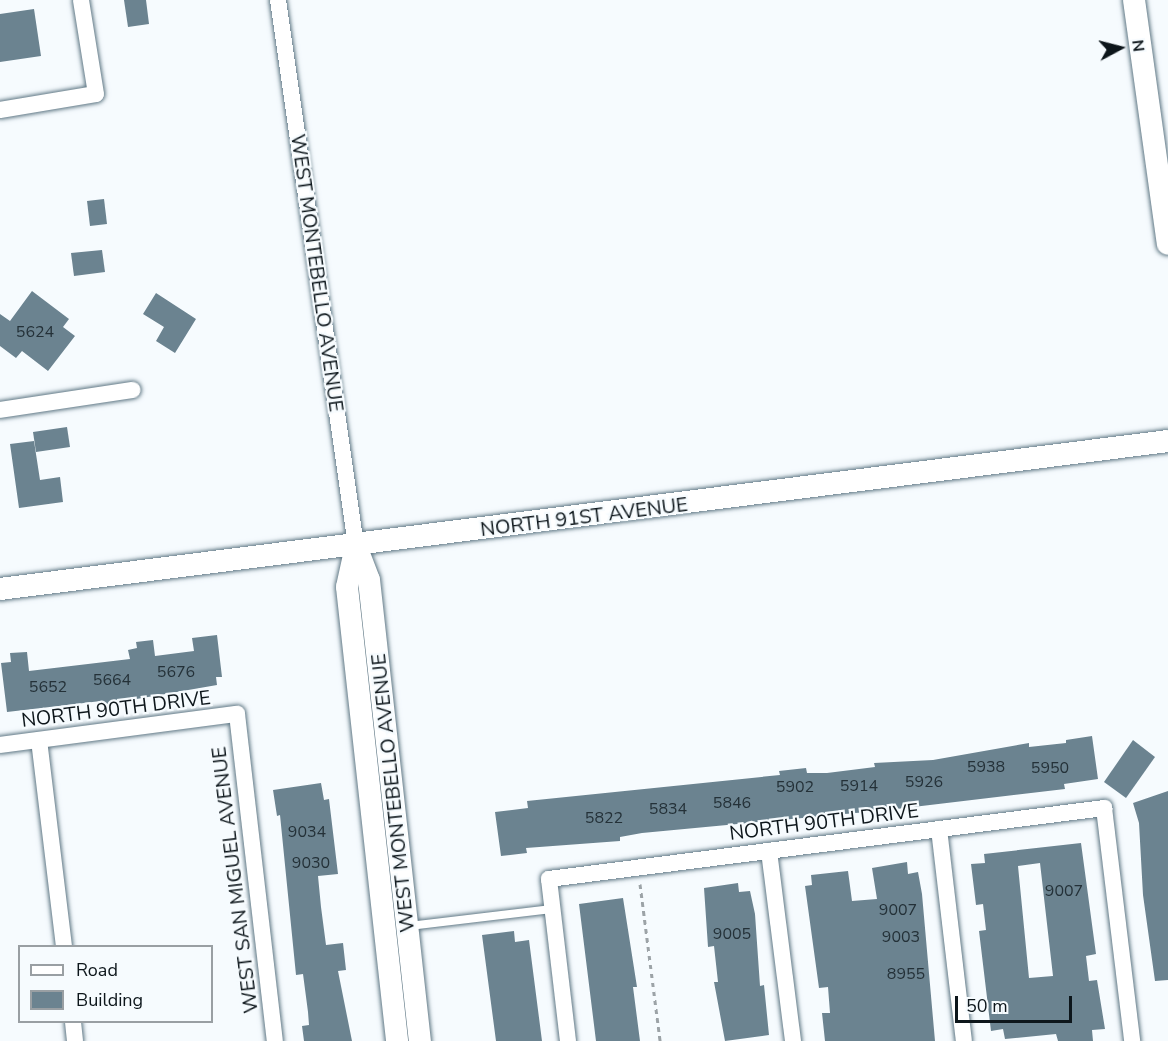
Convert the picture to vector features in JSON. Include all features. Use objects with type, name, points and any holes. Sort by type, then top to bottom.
[{"type":"main road","points":[[1134,0],[1168,244]]},
{"type":"main road","name":"NORTH 91ST AVENUE","points":[[0,590],[1168,441]]},
{"type":"main road","name":"WEST MONTEBELLO AVENUE","points":[[356,546],[369,580],[420,1041]]},
{"type":"main road","name":"WEST MONTEBELLO AVENUE","points":[[356,546],[347,587],[397,1041]]},
{"type":"street","points":[[0,110],[96,94],[81,0]]},
{"type":"street","name":"WEST MONTEBELLO AVENUE","points":[[278,0],[356,546]]},
{"type":"street","points":[[0,411],[132,390]]},
{"type":"street","name":"NORTH 90TH DRIVE","points":[[0,745],[237,714]]},
{"type":"street","name":"WEST SAN MIGUEL AVENUE","points":[[237,714],[276,1041]]},
{"type":"street","points":[[39,740],[64,945]]},
{"type":"street","name":"NORTH 90TH DRIVE","points":[[552,909],[549,879],[1104,808],[1132,1041]]},
{"type":"street","points":[[939,829],[964,1041]]},
{"type":"street","points":[[769,851],[793,1041]]},
{"type":"street","points":[[552,909],[568,1041]]},
{"type":"street","points":[[73,1023],[75,1041]]},
{"type":"lane","points":[[407,927],[552,909]]},
{"type":"path","points":[[638,867],[660,1041]]},
{"type":"building","points":[[124,0],[146,0],[149,24],[128,27]]},
{"type":"building","points":[[34,9],[41,56],[0,62],[0,14]]},
{"type":"building","points":[[104,199],[107,224],[90,226],[87,201]]},
{"type":"building","points":[[102,250],[105,272],[74,276],[71,253]]},
{"type":"building","points":[[32,291],[69,319],[63,327],[75,336],[48,371],[22,351],[16,358],[0,346],[0,314],[10,321]]},
{"type":"building","points":[[156,293],[196,319],[175,353],[156,341],[164,327],[143,314]]},
{"type":"building","points":[[67,427],[70,447],[36,452],[33,432]]},
{"type":"building","points":[[34,441],[40,480],[60,477],[63,502],[19,508],[10,444]]},
{"type":"building","points":[[217,635],[222,677],[216,677],[217,685],[102,705],[101,701],[7,712],[1,663],[11,662],[10,653],[27,652],[29,671],[130,659],[128,650],[137,648],[136,642],[153,640],[155,656],[194,651],[192,638]]},
{"type":"building","points":[[1092,736],[1098,779],[1064,784],[1065,789],[888,810],[642,833],[620,837],[620,841],[526,848],[527,853],[501,856],[495,812],[528,808],[527,801],[780,775],[779,771],[806,768],[807,773],[827,773],[875,767],[874,763],[933,760],[1029,743],[1029,747],[1066,743],[1066,740]]},
{"type":"building","points":[[1133,740],[1155,757],[1126,798],[1104,782]]},
{"type":"building","points":[[321,783],[324,800],[329,799],[338,874],[318,876],[321,907],[326,945],[343,943],[346,970],[338,971],[352,1041],[304,1041],[302,1026],[309,1025],[308,1012],[303,974],[296,975],[280,815],[277,816],[273,790]]},
{"type":"building","points":[[1168,791],[1168,980],[1155,981],[1143,895],[1139,823],[1133,803]]},
{"type":"building","points":[[1081,843],[1096,954],[1086,956],[1089,981],[1097,980],[1105,1029],[1092,1030],[1093,1041],[1058,1041],[1056,1034],[1005,1039],[1003,1029],[991,1031],[979,931],[986,930],[983,904],[976,905],[971,864],[985,863],[984,854]],"holes":[[[1040,863],[1053,976],[1029,978],[1018,866]]]},
{"type":"building","points":[[907,862],[908,874],[918,872],[922,894],[935,1041],[825,1041],[822,1013],[830,1013],[828,987],[819,988],[805,886],[812,885],[811,875],[848,871],[852,901],[877,899],[872,868]]},
{"type":"building","points":[[738,883],[739,892],[750,891],[755,914],[760,986],[764,985],[769,1035],[725,1041],[714,982],[718,982],[714,946],[708,947],[704,888]]},
{"type":"building","points":[[623,898],[637,987],[633,987],[640,1041],[596,1041],[579,904]]},
{"type":"building","points":[[514,931],[515,942],[529,940],[542,1041],[496,1041],[482,935]]}]
